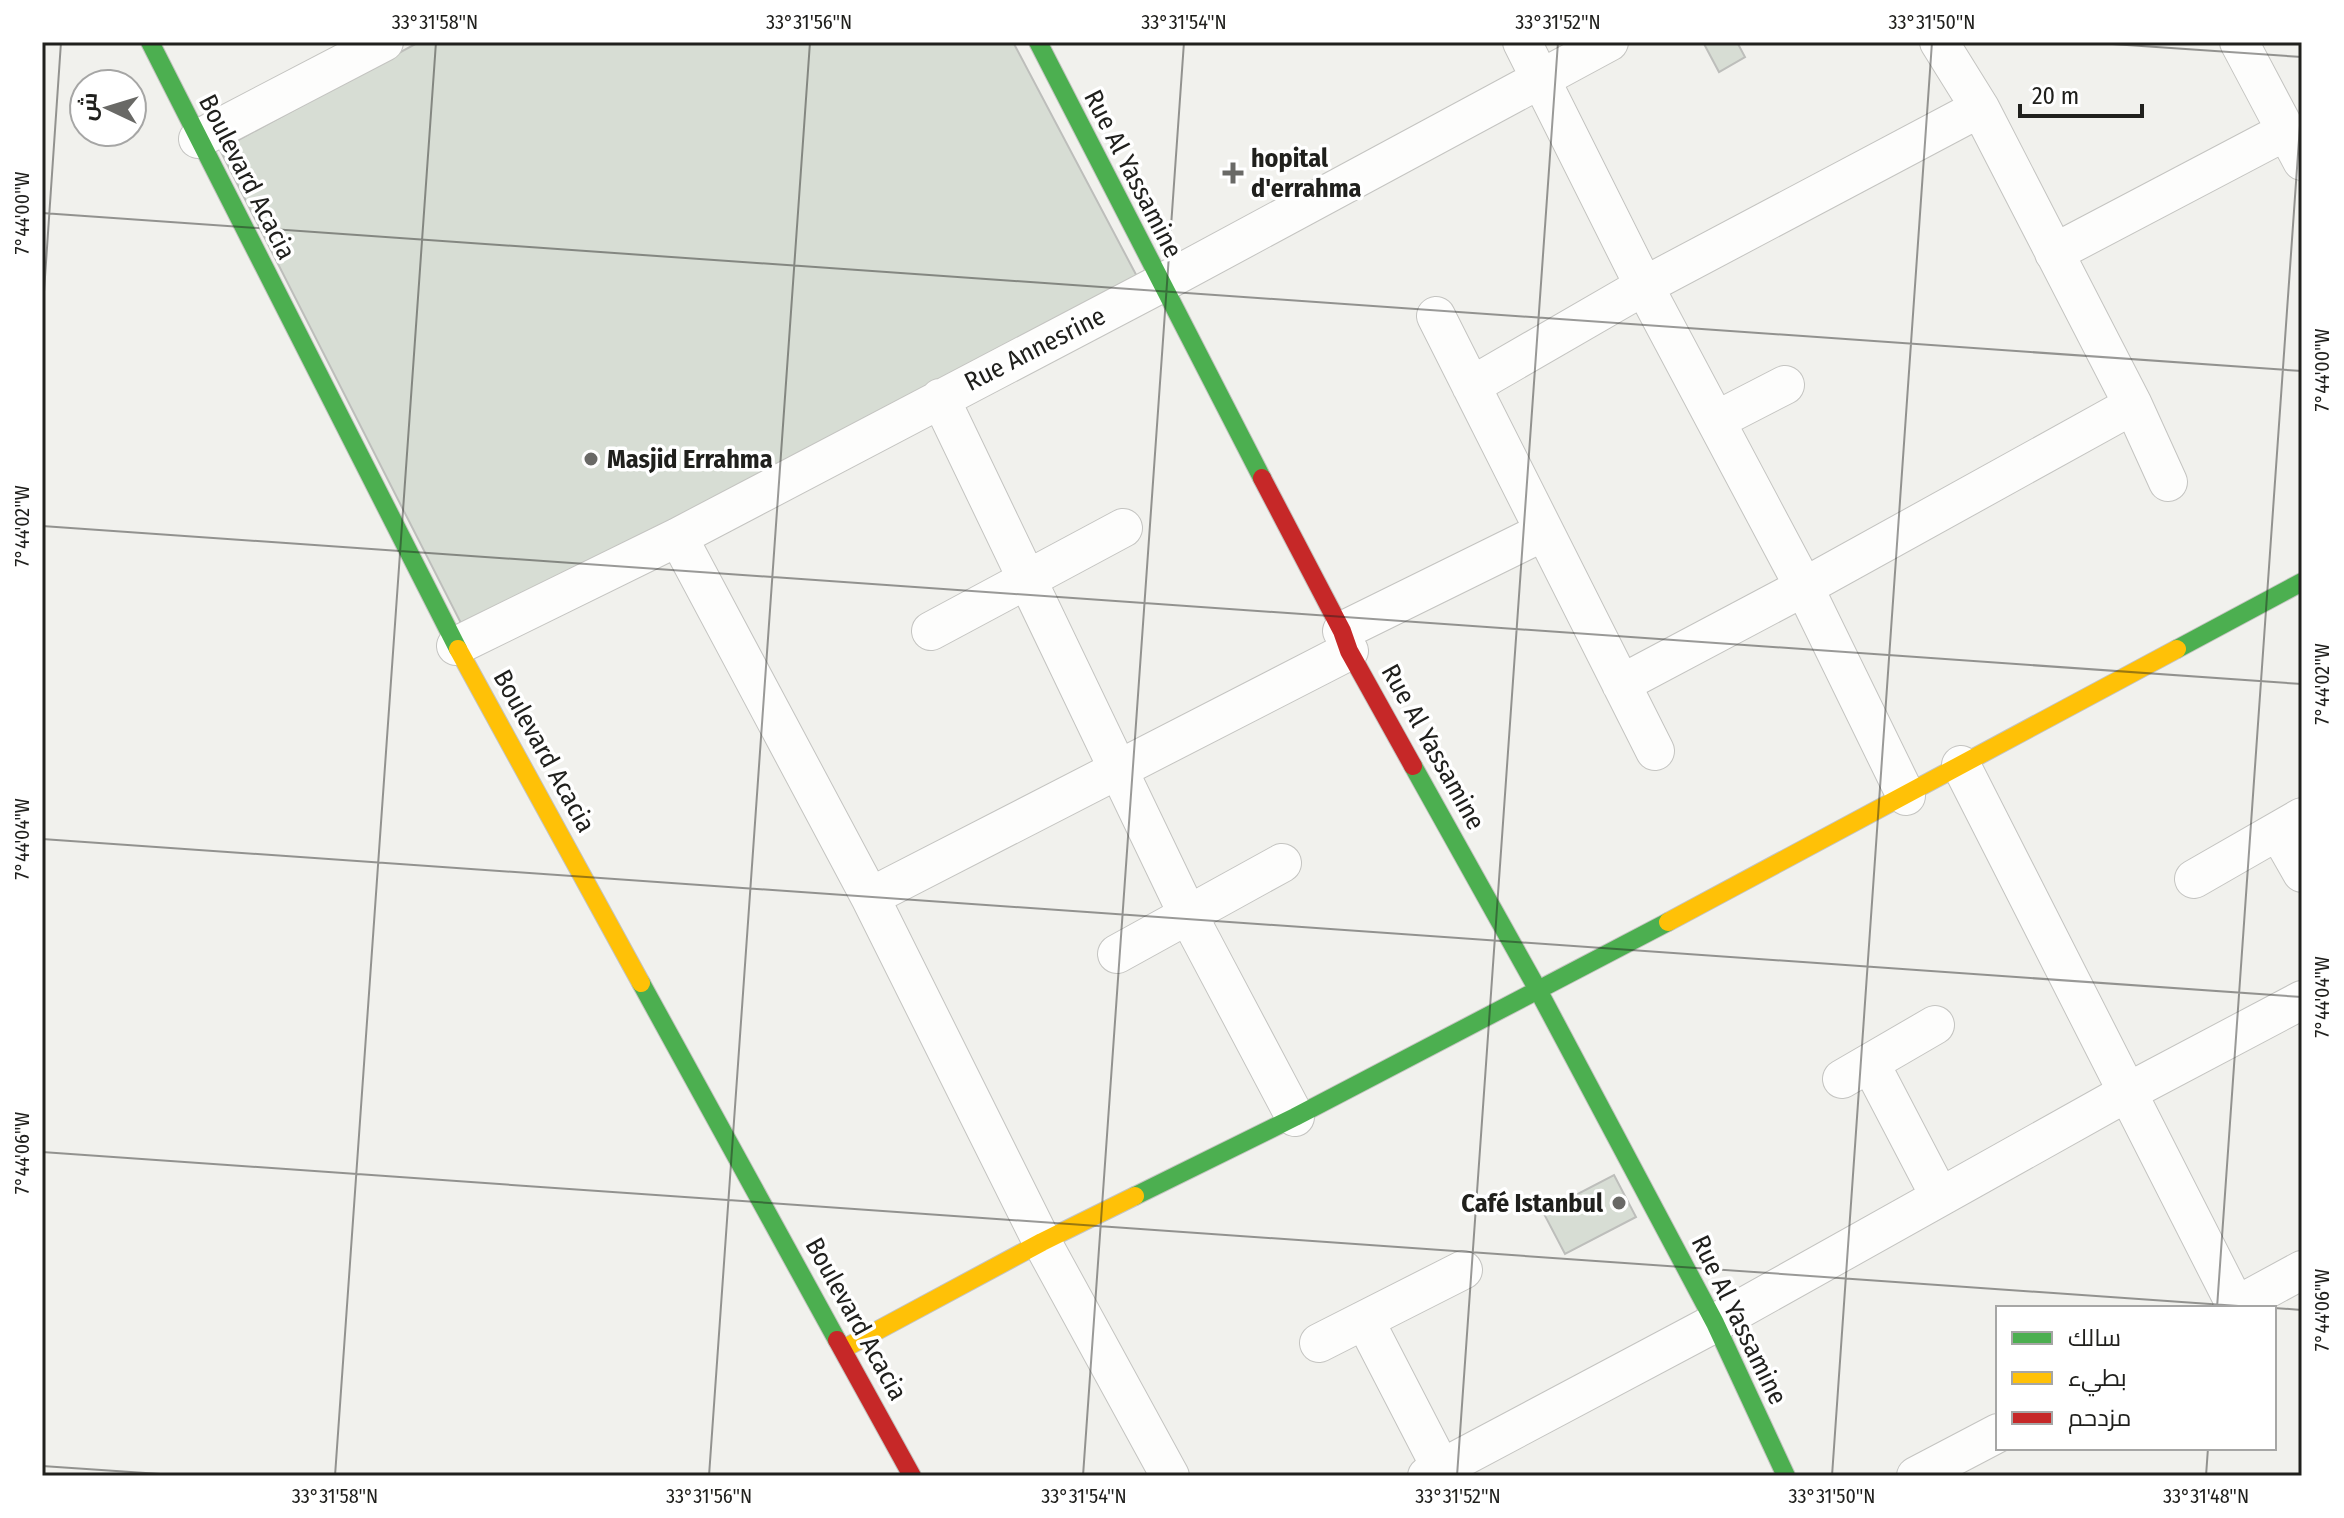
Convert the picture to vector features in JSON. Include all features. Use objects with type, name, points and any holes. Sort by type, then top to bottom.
[{"type":"street","name":"Boulevard Acacia","points":[[150,42],[456,646],[912,1476]]},
{"type":"street","points":[[198,139],[384,42]]},
{"type":"street","name":"Rue Al Yassamine","points":[[1038,42],[1346,641],[1538,990],[1715,1323],[1786,1476]]},
{"type":"street","points":[[1522,42],[1644,286],[1804,587],[1906,796]]},
{"type":"street","name":"Rue Annesrine","points":[[456,646],[678,537],[1160,284],[1609,42]]},
{"type":"street","points":[[1939,42],[1980,108],[2133,405],[2168,482]]},
{"type":"street","points":[[2054,253],[2294,146],[2239,42]]},
{"type":"street","points":[[1471,386],[1644,286],[1980,108]]},
{"type":"street","points":[[1436,316],[1655,751]]},
{"type":"street","points":[[1717,420],[1785,385]]},
{"type":"street","points":[[940,398],[1188,915],[1295,1117]]},
{"type":"street","points":[[1621,684],[2133,405]]},
{"type":"street","points":[[931,631],[1123,528]]},
{"type":"street","points":[[870,897],[1117,767],[1543,532]]},
{"type":"street","points":[[678,537],[870,897],[1042,1242],[1170,1476]]},
{"type":"street","points":[[843,1349],[1042,1242],[1295,1117],[1538,990],[2302,582]]},
{"type":"street","points":[[1961,765],[2234,1306]]},
{"type":"street","points":[[2194,879],[2290,824],[2302,873]]},
{"type":"street","points":[[1117,954],[1282,863]]},
{"type":"street","points":[[1365,1321],[1434,1472],[1715,1323],[2128,1092],[2302,1000]]},
{"type":"street","points":[[1935,1025],[1856,1071],[1940,1197]]},
{"type":"street","points":[[1319,1343],[1463,1270]]},
{"type":"street","points":[[2236,1306],[2302,1270]]},
{"type":"street","points":[[1916,1476],[1996,1434]]},
{"type":"building","name":"Masjid Errahma","points":[[419,42],[1013,42],[1141,284],[467,635],[220,150]]},
{"type":"building","points":[[1703,42],[1737,42],[1745,57],[1719,72]]},
{"type":"building","points":[[1614,1175],[1636,1217],[1565,1254],[1543,1212]]},
{"type":"traffic: fast","points":[[150,42],[458,649]]},
{"type":"traffic: fast","points":[[1038,42],[1262,478]]},
{"type":"traffic: fast","points":[[2177,649],[2302,582]]},
{"type":"traffic: fast","points":[[1413,766],[1538,990],[1715,1323],[1786,1476]]},
{"type":"traffic: fast","points":[[1135,1196],[1295,1117],[1668,922]]},
{"type":"traffic: fast","points":[[641,983],[837,1340]]},
{"type":"traffic: slow","points":[[458,649],[641,983]]},
{"type":"traffic: slow","points":[[1668,922],[2177,649]]},
{"type":"traffic: slow","points":[[843,1349],[1042,1242],[1135,1196]]},
{"type":"traffic: jam","points":[[1262,478],[1342,631],[1349,651],[1413,766]]},
{"type":"traffic: jam","points":[[837,1340],[912,1476]]},
{"type":"place","name":"hopital d'errahma","points":[[1233,173]]},
{"type":"place","name":"Masjid Errahma","points":[[591,459]]},
{"type":"place","name":"Café Istanbul","points":[[1619,1203]]}]
